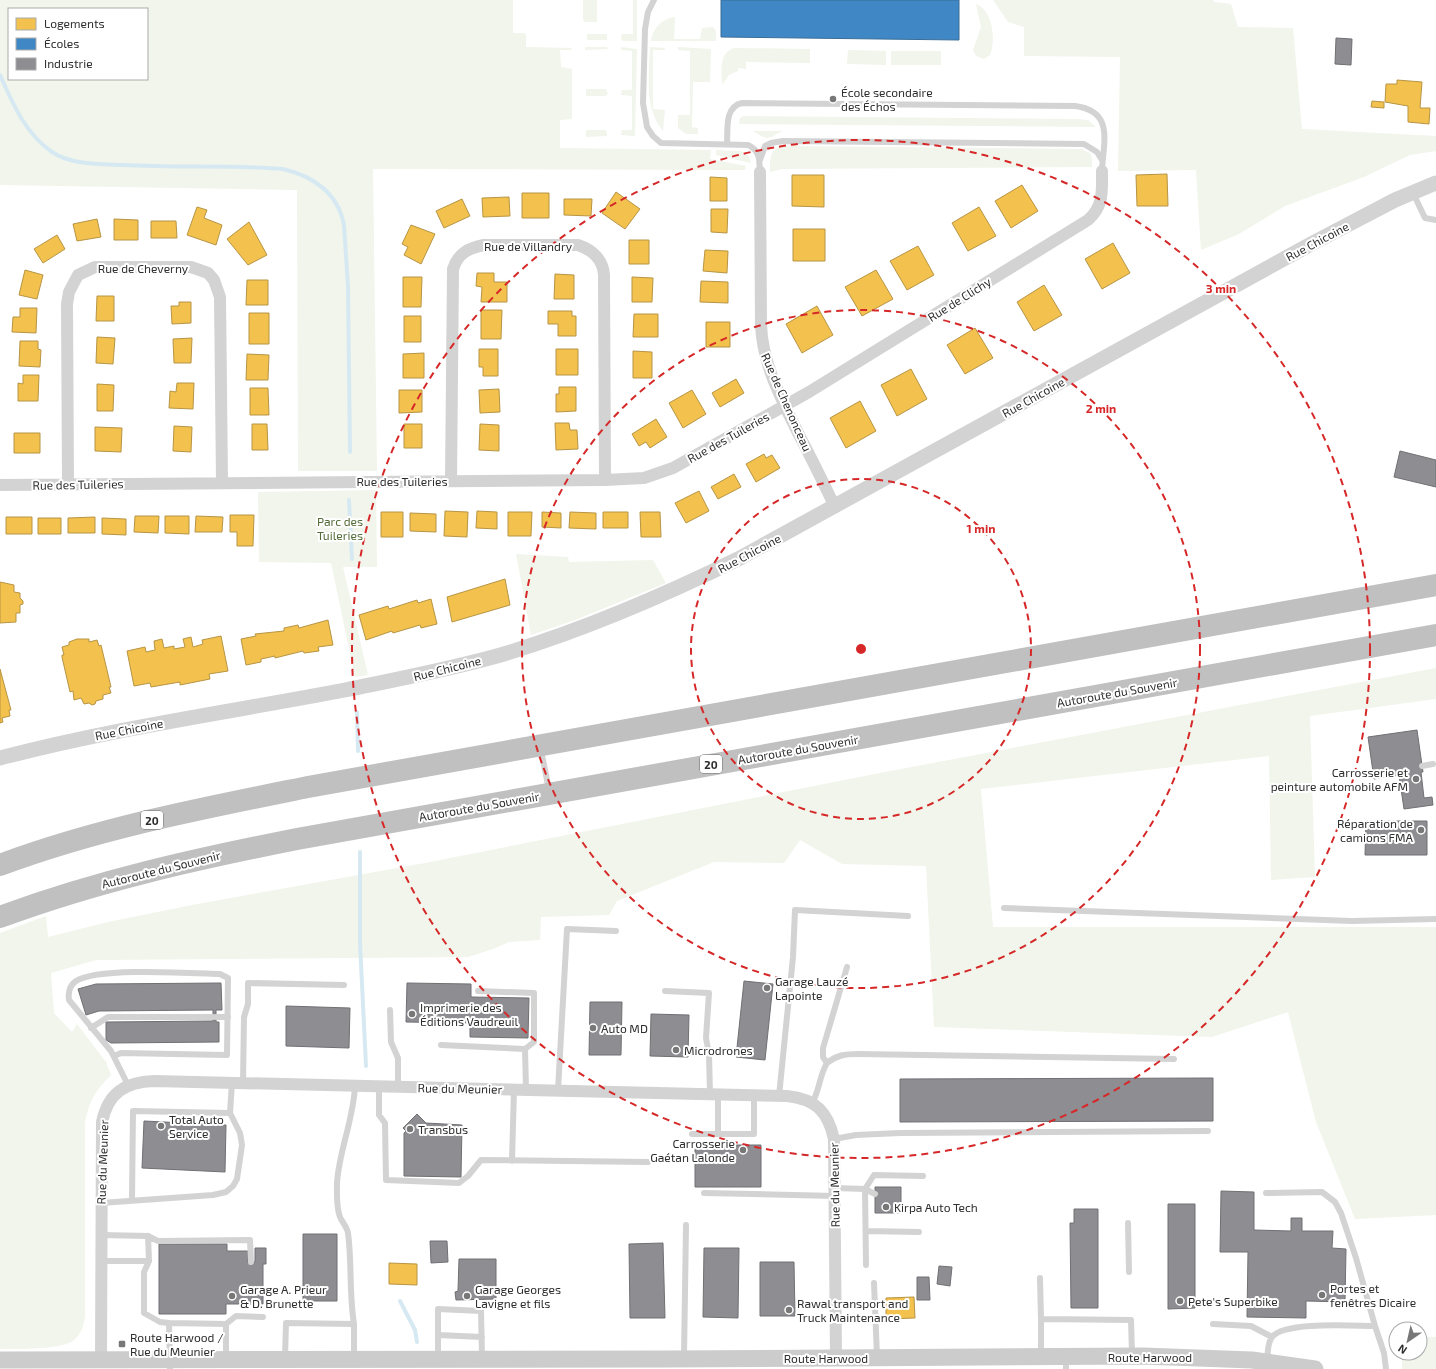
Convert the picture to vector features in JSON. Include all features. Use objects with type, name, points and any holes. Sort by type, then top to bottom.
[{"type":"highway","name":"20","points":[[0,864],[104,833],[202,808],[1435,585]]},
{"type":"highway","name":"Autoroute du Souvenir","points":[[0,917],[91,887],[177,864],[364,826],[1432,636]]},
{"type":"main road","name":"Route Harwood","points":[[0,1360],[101,1359],[118,1364],[170,1364],[235,1363],[285,1359],[325,1364],[482,1359],[584,1362],[684,1359],[711,1361],[1020,1360],[1041,1357],[1066,1363],[1132,1356],[1193,1357],[1267,1362],[1286,1366],[1315,1369]]},
{"type":"street","name":"Rue de Chenonceau","points":[[760,166],[761,336],[766,359],[785,405],[835,507]]},
{"type":"street","name":"Rue de Clichy","points":[[785,405],[1088,220],[1094,215],[1100,204],[1102,166]]},
{"type":"street","name":"Rue Chicoine","points":[[0,758],[117,731],[383,683],[502,654],[579,630],[641,605],[734,561],[835,507],[1207,300],[1412,192],[1436,183]]},
{"type":"street","name":"Rue de Villandry","points":[[452,480],[453,269],[460,255],[474,247],[484,245],[578,245],[591,251],[601,262],[604,276],[605,480]]},
{"type":"street","name":"Rue de Cheverny","points":[[68,484],[67,304],[69,292],[78,275],[86,269],[106,267],[191,267],[208,273],[214,280],[220,297],[222,482]]},
{"type":"street","name":"Rue des Tuileries","points":[[0,485],[452,480],[605,480],[644,478],[662,473],[785,405]]},
{"type":"street","name":"Rue du Meunier","points":[[101,1359],[101,1131],[104,1114],[111,1099],[128,1085],[154,1080],[754,1095],[803,1098],[812,1103],[827,1116],[834,1139],[836,1361]]},
{"type":"lane","points":[[654,0],[646,20],[644,36],[643,112],[649,132],[661,143],[727,144],[750,146],[756,151],[760,166]]},
{"type":"lane","points":[[727,144],[729,113],[735,105],[742,103],[1075,106],[1092,111],[1102,120],[1104,139],[1102,166]]},
{"type":"lane","points":[[760,166],[765,146],[771,143],[783,141],[1084,144],[1098,152],[1102,166]]},
{"type":"lane","points":[[1412,192],[1425,218],[1436,220]]},
{"type":"lane","points":[[540,746],[550,793]]},
{"type":"lane","points":[[1422,766],[1433,764]]},
{"type":"lane","points":[[1004,908],[1352,921],[1436,919]]},
{"type":"lane","points":[[779,1096],[793,957],[795,910],[908,916]]},
{"type":"lane","points":[[558,1090],[567,929],[616,931]]},
{"type":"lane","points":[[827,1064],[823,1057],[823,1048],[847,968]]},
{"type":"lane","points":[[114,1056],[121,1053],[227,1055],[228,978],[224,975],[104,973],[76,981],[71,986],[68,993],[72,1006],[114,1056],[128,1085]]},
{"type":"lane","points":[[101,1202],[114,1203],[132,1200],[213,1195],[226,1192],[233,1186],[237,1179],[242,1145],[240,1133],[230,1113],[237,1082],[244,1017],[248,1004],[248,983],[344,985]]},
{"type":"lane","points":[[478,991],[534,993],[534,1042],[525,1050],[512,1161]]},
{"type":"lane","points":[[665,991],[709,993],[706,1038],[718,1134]]},
{"type":"lane","points":[[390,1010],[391,1042],[398,1058],[398,1086]]},
{"type":"lane","points":[[91,1028],[108,1017],[228,1017]]},
{"type":"lane","points":[[441,1045],[525,1050]]},
{"type":"lane","points":[[812,1103],[818,1093],[821,1077],[827,1064],[834,1057],[843,1054],[1174,1059]]},
{"type":"lane","points":[[355,1085],[354,1102],[339,1167],[337,1205],[348,1232],[350,1299],[362,1362]]},
{"type":"lane","points":[[379,1086],[379,1115],[384,1123],[386,1180],[459,1183],[468,1176],[480,1160],[648,1162]]},
{"type":"lane","points":[[692,1134],[754,1134],[754,1095]]},
{"type":"lane","points":[[132,1200],[133,1111],[230,1113]]},
{"type":"lane","points":[[834,1139],[856,1135],[900,1133],[1208,1131]]},
{"type":"lane","points":[[866,1265],[865,1189],[874,1175],[923,1176]]},
{"type":"lane","points":[[704,1193],[835,1192],[865,1189],[875,1194]]},
{"type":"lane","points":[[1266,1193],[1322,1192],[1335,1202],[1341,1213],[1356,1258],[1384,1353],[1386,1369]]},
{"type":"lane","points":[[1128,1223],[1129,1272]]},
{"type":"lane","points":[[684,1359],[686,1225]]},
{"type":"lane","points":[[866,1231],[919,1232]]},
{"type":"lane","points":[[101,1234],[148,1236],[158,1241],[250,1240],[251,1262]]},
{"type":"lane","points":[[148,1236],[148,1261],[144,1272],[144,1313],[160,1322],[169,1323],[226,1324],[236,1316],[263,1317]]},
{"type":"lane","points":[[101,1261],[148,1261]]},
{"type":"lane","points":[[1040,1278],[1041,1357]]},
{"type":"lane","points":[[874,1283],[887,1360]]},
{"type":"lane","points":[[436,1361],[438,1310],[482,1311],[482,1359]]},
{"type":"lane","points":[[1041,1319],[1131,1320],[1132,1356]]},
{"type":"lane","points":[[169,1323],[170,1364]]},
{"type":"lane","points":[[285,1359],[286,1323],[354,1324]]},
{"type":"lane","points":[[226,1324],[235,1363]]},
{"type":"lane","points":[[1213,1324],[1251,1326],[1272,1337]]},
{"type":"lane","points":[[1267,1362],[1269,1345],[1272,1337],[1284,1330],[1306,1326],[1375,1326]]},
{"type":"lane","points":[[438,1335],[482,1337]]},
{"type":"green space","points":[[0,0],[513,0],[513,33],[525,33],[526,47],[572,48],[571,50],[560,50],[561,67],[572,69],[572,119],[560,120],[560,148],[711,150],[710,159],[746,166],[745,170],[373,169],[377,471],[298,471],[297,190],[0,185]]},
{"type":"green space","points":[[583,0],[597,0],[597,22],[585,22],[583,20]]},
{"type":"green space","points":[[633,0],[637,0],[637,41],[623,41],[621,39],[622,34],[633,34]]},
{"type":"green space","points":[[993,0],[1213,0],[1214,2],[1231,4],[1238,27],[1293,28],[1302,129],[1436,136],[1436,151],[1410,155],[1364,177],[1285,206],[1239,234],[1201,250],[1196,170],[1118,171],[1120,57],[1024,56],[1024,27],[1008,22]]},
{"type":"green space","points":[[976,4],[982,7],[992,26],[992,49],[990,55],[984,59],[976,56],[973,50],[981,27]]},
{"type":"green space","points":[[675,17],[674,39],[700,39],[702,28],[713,27],[716,31],[716,41],[651,41],[658,25],[670,18]]},
{"type":"green space","points":[[587,34],[607,34],[607,40],[587,40]]},
{"type":"green space","points":[[585,47],[607,47],[608,49],[585,50]]},
{"type":"green space","points":[[621,47],[637,49],[635,136],[621,135],[622,130],[632,130],[632,96],[621,95],[622,90],[632,90],[632,51],[621,50]]},
{"type":"green space","points":[[650,47],[665,48],[665,50],[653,50],[653,109],[665,110],[663,131],[657,122],[650,102]]},
{"type":"green space","points":[[678,47],[711,49],[710,82],[693,82],[692,127],[698,128],[698,134],[686,134],[678,128],[678,115],[690,115],[690,51],[678,50]]},
{"type":"green space","points":[[735,48],[810,49],[810,63],[746,62],[746,69],[738,68],[738,71],[729,75],[722,85],[723,58],[730,50]]},
{"type":"green space","points":[[848,50],[886,51],[886,65],[847,64]]},
{"type":"green space","points":[[891,51],[941,51],[941,65],[891,65]]},
{"type":"green space","points":[[586,89],[606,89],[608,94],[605,96],[586,96]]},
{"type":"green space","points":[[744,116],[1077,119],[1088,120],[1096,127],[739,124],[740,118]]},
{"type":"green space","points":[[586,130],[606,130],[607,136],[586,137]]},
{"type":"green space","points":[[753,131],[783,131],[766,138]]},
{"type":"green space","points":[[784,146],[1081,149],[1090,153],[1092,167],[782,169],[770,172],[771,155],[775,149]]},
{"type":"green space","points":[[716,150],[741,151],[749,156],[751,163],[716,155]]},
{"type":"green space","name":"Parc des Tuileries","points":[[376,490],[377,567],[343,567],[368,675],[355,677],[331,563],[259,562],[258,492]]},
{"type":"green space","points":[[516,554],[568,557],[569,562],[653,560],[666,583],[575,620],[531,635]]},
{"type":"green space","points":[[1436,668],[1436,699],[1310,716],[1315,877],[1271,880],[1269,756],[981,789],[993,927],[1436,927],[1436,1215],[1355,1219],[1316,1122],[1288,1012],[1212,1037],[934,1027],[926,866],[842,864],[800,840],[784,863],[714,862],[617,901],[609,915],[541,917],[540,940],[509,942],[468,957],[96,960],[51,973],[54,1013],[72,1032],[77,1024],[106,1062],[111,1075],[101,1086],[91,1102],[88,1108],[85,1123],[85,1317],[79,1335],[68,1343],[60,1346],[39,1348],[0,1349],[0,933],[46,916],[48,937],[108,922],[192,905],[425,863],[880,773]]},
{"type":"green space","points":[[1428,1337],[1436,1337],[1436,1369],[1402,1369],[1402,1361],[1428,1361]]},
{"type":"building: Logements","points":[[1397,80],[1422,82],[1420,108],[1430,108],[1429,124],[1408,122],[1408,106],[1385,102],[1386,84],[1397,84]]},
{"type":"building: Logements","points":[[1372,101],[1384,102],[1384,108],[1371,107]]},
{"type":"building: Logements","points":[[1167,174],[1168,206],[1137,206],[1136,175]]},
{"type":"building: Logements","points":[[792,175],[824,175],[824,207],[792,206]]},
{"type":"building: Logements","points":[[710,177],[727,178],[727,201],[710,201]]},
{"type":"building: Logements","points":[[1022,185],[1038,211],[1011,228],[995,201]]},
{"type":"building: Logements","points":[[616,192],[640,209],[625,229],[602,213]]},
{"type":"building: Logements","points":[[522,193],[549,193],[549,218],[522,218]]},
{"type":"building: Logements","points":[[509,197],[510,216],[483,217],[482,198]]},
{"type":"building: Logements","points":[[462,199],[470,216],[444,228],[436,211]]},
{"type":"building: Logements","points":[[564,199],[592,199],[591,216],[564,215]]},
{"type":"building: Logements","points":[[197,207],[207,210],[204,218],[222,225],[216,245],[187,235]]},
{"type":"building: Logements","points":[[979,207],[996,236],[968,251],[952,223]]},
{"type":"building: Logements","points":[[711,209],[728,209],[727,233],[711,232]]},
{"type":"building: Logements","points":[[97,219],[101,237],[77,241],[73,224]]},
{"type":"building: Logements","points":[[114,219],[138,220],[138,240],[114,240]]},
{"type":"building: Logements","points":[[151,221],[176,221],[177,238],[151,238]]},
{"type":"building: Logements","points":[[249,222],[267,255],[248,265],[227,239]]},
{"type":"building: Logements","points":[[411,225],[435,234],[421,264],[404,255],[408,247],[402,244]]},
{"type":"building: Logements","points":[[793,229],[825,229],[825,261],[793,261]]},
{"type":"building: Logements","points":[[57,235],[65,249],[43,263],[34,249]]},
{"type":"building: Logements","points":[[629,240],[649,240],[649,264],[629,264]]},
{"type":"building: Logements","points":[[1113,243],[1130,273],[1102,289],[1085,259]]},
{"type":"building: Logements","points":[[918,246],[934,275],[907,290],[890,261]]},
{"type":"building: Logements","points":[[705,250],[728,251],[727,273],[703,271]]},
{"type":"building: Logements","points":[[25,270],[43,275],[37,299],[19,295]]},
{"type":"building: Logements","points":[[876,270],[893,299],[862,316],[845,287]]},
{"type":"building: Logements","points":[[477,273],[494,273],[494,282],[507,282],[507,302],[481,302],[482,287],[476,286]]},
{"type":"building: Logements","points":[[555,274],[574,275],[574,299],[554,299]]},
{"type":"building: Logements","points":[[403,277],[422,277],[421,307],[403,307]]},
{"type":"building: Logements","points":[[632,277],[653,278],[652,302],[632,302]]},
{"type":"building: Logements","points":[[247,280],[268,280],[268,305],[246,305]]},
{"type":"building: Logements","points":[[701,281],[728,282],[728,303],[700,302]]},
{"type":"building: Logements","points":[[1044,285],[1062,315],[1034,331],[1017,302]]},
{"type":"building: Logements","points":[[97,296],[114,296],[114,321],[96,321]]},
{"type":"building: Logements","points":[[179,302],[191,302],[191,323],[172,324],[171,306],[179,306]]},
{"type":"building: Logements","points":[[817,306],[833,335],[802,353],[786,324]]},
{"type":"building: Logements","points":[[20,308],[37,308],[36,333],[12,332],[13,317],[20,317]]},
{"type":"building: Logements","points":[[481,310],[502,310],[501,339],[481,339]]},
{"type":"building: Logements","points":[[548,311],[572,311],[572,316],[576,316],[576,336],[558,336],[558,324],[548,324]]},
{"type":"building: Logements","points":[[249,313],[269,313],[269,344],[249,344]]},
{"type":"building: Logements","points":[[634,314],[658,314],[658,337],[633,337]]},
{"type":"building: Logements","points":[[404,316],[421,316],[421,342],[404,342]]},
{"type":"building: Logements","points":[[706,322],[730,322],[730,347],[706,347]]},
{"type":"building: Logements","points":[[975,328],[993,358],[965,374],[947,345]]},
{"type":"building: Logements","points":[[97,337],[115,338],[113,364],[96,363]]},
{"type":"building: Logements","points":[[192,338],[191,363],[174,363],[173,339]]},
{"type":"building: Logements","points":[[20,341],[38,341],[38,349],[41,350],[40,367],[19,366]]},
{"type":"building: Logements","points":[[479,349],[498,349],[498,376],[483,376],[483,367],[479,367]]},
{"type":"building: Logements","points":[[556,349],[578,349],[578,375],[556,375]]},
{"type":"building: Logements","points":[[633,351],[652,352],[652,378],[633,378]]},
{"type":"building: Logements","points":[[424,353],[424,378],[403,378],[403,354]]},
{"type":"building: Logements","points":[[247,354],[269,355],[268,380],[246,380]]},
{"type":"building: Logements","points":[[911,369],[927,399],[897,416],[881,385]]},
{"type":"building: Logements","points":[[23,375],[39,375],[38,401],[18,401],[18,383],[23,384]]},
{"type":"building: Logements","points":[[736,379],[744,393],[720,407],[712,393]]},
{"type":"building: Logements","points":[[177,383],[194,383],[193,409],[169,408],[170,391],[176,392]]},
{"type":"building: Logements","points":[[97,384],[114,385],[113,411],[97,411]]},
{"type":"building: Logements","points":[[559,387],[576,387],[576,411],[556,412],[556,394],[559,394]]},
{"type":"building: Logements","points":[[250,388],[268,388],[269,415],[250,415]]},
{"type":"building: Logements","points":[[499,389],[500,412],[480,413],[479,390]]},
{"type":"building: Logements","points":[[399,390],[422,390],[422,412],[399,413]]},
{"type":"building: Logements","points":[[692,390],[706,414],[683,428],[669,403]]},
{"type":"building: Logements","points":[[860,401],[876,431],[846,448],[830,418]]},
{"type":"building: Logements","points":[[656,419],[667,437],[650,448],[646,442],[639,446],[632,434]]},
{"type":"building: Logements","points":[[555,423],[569,423],[570,430],[577,430],[578,449],[556,450]]},
{"type":"building: Logements","points":[[252,424],[267,424],[268,450],[252,450]]},
{"type":"building: Logements","points":[[404,424],[422,424],[422,448],[404,448]]},
{"type":"building: Logements","points":[[480,424],[499,425],[499,451],[479,450]]},
{"type":"building: Logements","points":[[174,426],[192,427],[191,452],[173,451]]},
{"type":"building: Logements","points":[[95,427],[122,428],[121,452],[95,451]]},
{"type":"building: Logements","points":[[14,433],[40,433],[40,453],[14,453]]},
{"type":"building: Logements","points":[[764,454],[766,458],[772,455],[780,468],[756,482],[746,464]]},
{"type":"building: Logements","points":[[734,474],[741,487],[718,499],[711,487]]},
{"type":"building: Logements","points":[[699,491],[709,511],[686,523],[675,503]]},
{"type":"building: Logements","points":[[445,511],[468,512],[467,537],[444,536]]},
{"type":"building: Logements","points":[[477,511],[497,512],[497,529],[476,528]]},
{"type":"building: Logements","points":[[381,512],[403,512],[403,537],[381,537]]},
{"type":"building: Logements","points":[[508,512],[532,512],[531,536],[508,536]]},
{"type":"building: Logements","points":[[542,512],[561,513],[561,528],[542,527]]},
{"type":"building: Logements","points":[[570,512],[596,513],[596,529],[569,528]]},
{"type":"building: Logements","points":[[603,512],[628,512],[628,528],[603,528]]},
{"type":"building: Logements","points":[[640,512],[660,512],[661,537],[641,537]]},
{"type":"building: Logements","points":[[410,513],[436,514],[436,532],[410,531]]},
{"type":"building: Logements","points":[[230,515],[254,515],[253,546],[237,546],[237,532],[230,532]]},
{"type":"building: Logements","points":[[135,516],[159,516],[158,533],[134,532]]},
{"type":"building: Logements","points":[[165,516],[189,516],[189,534],[165,533]]},
{"type":"building: Logements","points":[[196,516],[223,517],[222,532],[195,532]]},
{"type":"building: Logements","points":[[6,517],[32,517],[32,534],[6,534]]},
{"type":"building: Logements","points":[[95,517],[95,533],[68,533],[68,518]]},
{"type":"building: Logements","points":[[38,518],[61,518],[61,534],[38,534]]},
{"type":"building: Logements","points":[[102,518],[126,519],[126,535],[102,534]]},
{"type":"building: Logements","points":[[505,579],[510,605],[452,622],[447,597]]},
{"type":"building: Logements","points":[[0,582],[14,585],[14,592],[20,593],[20,598],[23,601],[23,604],[20,605],[20,613],[16,613],[16,622],[0,623]]},
{"type":"building: Logements","points":[[431,599],[437,624],[421,628],[420,625],[393,633],[392,631],[366,640],[359,615],[388,606],[389,609],[417,600],[418,603]]},
{"type":"building: Logements","points":[[328,620],[333,645],[318,647],[319,651],[304,653],[303,651],[275,658],[275,656],[261,659],[261,662],[246,665],[241,639],[256,636],[255,634],[284,631],[284,628],[298,625],[299,628]]},
{"type":"building: Logements","points":[[221,636],[228,671],[209,674],[210,679],[180,685],[180,682],[151,687],[150,683],[134,686],[127,651],[145,647],[146,652],[155,650],[154,641],[162,639],[164,648],[174,646],[174,649],[185,647],[183,639],[191,637],[193,647],[203,644],[202,640]]},
{"type":"building: Logements","points":[[77,639],[89,639],[89,642],[97,640],[99,646],[101,645],[111,687],[109,687],[111,693],[103,695],[103,699],[96,701],[95,704],[92,705],[89,703],[84,704],[81,698],[74,700],[73,691],[70,692],[62,657],[62,655],[64,655],[62,647],[69,645],[69,642]]},
{"type":"building: Logements","points":[[0,669],[11,710],[9,710],[10,716],[2,718],[3,722],[0,723]]},
{"type":"building: Logements","points":[[389,1263],[417,1264],[417,1285],[389,1284]]},
{"type":"building: Logements","points":[[914,1297],[915,1318],[886,1319],[886,1298]]},
{"type":"building: Écoles","points":[[721,0],[959,0],[959,40],[721,37]]},
{"type":"building: Industrie","points":[[1336,38],[1352,39],[1351,65],[1335,64]]},
{"type":"building: Industrie","points":[[1400,451],[1436,460],[1436,487],[1394,477]]},
{"type":"building: Industrie","points":[[1417,730],[1423,772],[1421,772],[1424,798],[1432,797],[1433,805],[1404,809],[1399,775],[1374,779],[1368,737]]},
{"type":"building: Industrie","points":[[1366,821],[1427,821],[1427,855],[1365,855]]},
{"type":"building: Industrie","points":[[744,981],[773,984],[765,1060],[736,1057]]},
{"type":"building: Industrie","points":[[221,983],[222,1010],[216,1010],[216,1022],[219,1022],[219,1042],[111,1043],[106,1040],[106,1022],[213,1021],[213,1010],[99,1011],[86,1015],[78,989],[96,984]]},
{"type":"building: Industrie","points":[[407,983],[471,984],[471,997],[529,998],[528,1038],[470,1037],[470,1023],[406,1022]]},
{"type":"building: Industrie","points":[[590,1002],[622,1002],[621,1055],[589,1055]]},
{"type":"building: Industrie","points":[[286,1006],[350,1008],[349,1048],[286,1046]]},
{"type":"building: Industrie","points":[[651,1014],[689,1015],[688,1057],[650,1056]]},
{"type":"building: Industrie","points":[[1213,1078],[1213,1121],[900,1122],[900,1079]]},
{"type":"building: Industrie","points":[[417,1114],[426,1123],[462,1125],[461,1177],[404,1176],[404,1133],[406,1131],[403,1128]]},
{"type":"building: Industrie","points":[[144,1121],[226,1125],[225,1172],[142,1168]]},
{"type":"building: Industrie","points":[[695,1145],[761,1145],[761,1187],[695,1187]]},
{"type":"building: Industrie","points":[[875,1187],[901,1187],[901,1213],[875,1213]]},
{"type":"building: Industrie","points":[[1221,1191],[1254,1192],[1254,1230],[1291,1231],[1291,1218],[1302,1218],[1302,1231],[1333,1231],[1332,1248],[1346,1249],[1345,1302],[1306,1301],[1306,1318],[1247,1317],[1248,1252],[1220,1252]]},
{"type":"building: Industrie","points":[[1168,1204],[1195,1204],[1195,1308],[1168,1309]]},
{"type":"building: Industrie","points":[[1074,1209],[1098,1209],[1098,1308],[1071,1308],[1070,1223],[1074,1223]]},
{"type":"building: Industrie","points":[[303,1234],[337,1234],[337,1301],[303,1301]]},
{"type":"building: Industrie","points":[[430,1241],[447,1241],[448,1262],[431,1263]]},
{"type":"building: Industrie","points":[[663,1243],[665,1318],[630,1318],[629,1244]]},
{"type":"building: Industrie","points":[[159,1244],[227,1244],[227,1251],[248,1251],[248,1262],[255,1262],[255,1248],[266,1248],[266,1264],[263,1264],[263,1304],[226,1304],[226,1314],[159,1314]]},
{"type":"building: Industrie","points":[[704,1248],[739,1248],[738,1318],[703,1317]]},
{"type":"building: Industrie","points":[[459,1259],[496,1259],[496,1299],[456,1300],[455,1292],[458,1291]]},
{"type":"building: Industrie","points":[[760,1262],[794,1262],[795,1316],[760,1316]]},
{"type":"building: Industrie","points":[[939,1266],[952,1267],[950,1286],[937,1284]]},
{"type":"building: Industrie","points":[[917,1277],[929,1277],[930,1300],[917,1300]]},
{"type":"waterway","points":[[0,75],[21,117],[34,136],[52,152],[68,159],[77,162],[105,164],[283,169],[314,181],[330,195],[341,214],[344,225],[348,286],[350,452]]},
{"type":"waterway","points":[[349,500],[352,559]]},
{"type":"waterway","points":[[357,712],[358,751]]},
{"type":"waterway","points":[[360,852],[360,943],[366,1066]]},
{"type":"waterway","points":[[400,1301],[415,1330],[417,1342]]},
{"type":"place","name":"École secondaire des Échos","points":[[833,99]]},
{"type":"place","name":"Carrosserie et peinture automobile AFM","points":[[1416,779]]},
{"type":"place","name":"Réparation de camions FMA","points":[[1421,830]]},
{"type":"place","name":"Garage Lauzé Lapointe","points":[[767,988]]},
{"type":"place","name":"Imprimerie des Éditions Vaudreuil","points":[[412,1014]]},
{"type":"place","name":"Auto MD","points":[[593,1028]]},
{"type":"place","name":"Microdrones","points":[[676,1050]]},
{"type":"place","name":"Total Auto Service","points":[[161,1126]]},
{"type":"place","name":"Transbus","points":[[410,1129]]},
{"type":"place","name":"Carrosserie Gaétan Lalonde","points":[[743,1150]]},
{"type":"place","name":"Kirpa Auto Tech","points":[[886,1207]]},
{"type":"place","name":"Portes et fenêtres Dicaire","points":[[1322,1295]]},
{"type":"place","name":"Garage A. Prieur & D. Brunette","points":[[232,1296]]},
{"type":"place","name":"Garage Georges Lavigne et fils","points":[[467,1296]]},
{"type":"place","name":"Pete's Superbike","points":[[1180,1301]]},
{"type":"place","name":"Rawal transport and Truck Maintenance","points":[[789,1310]]},
{"type":"place","name":"Route Harwood / Rue du Meunier","points":[[122,1344]]}]
